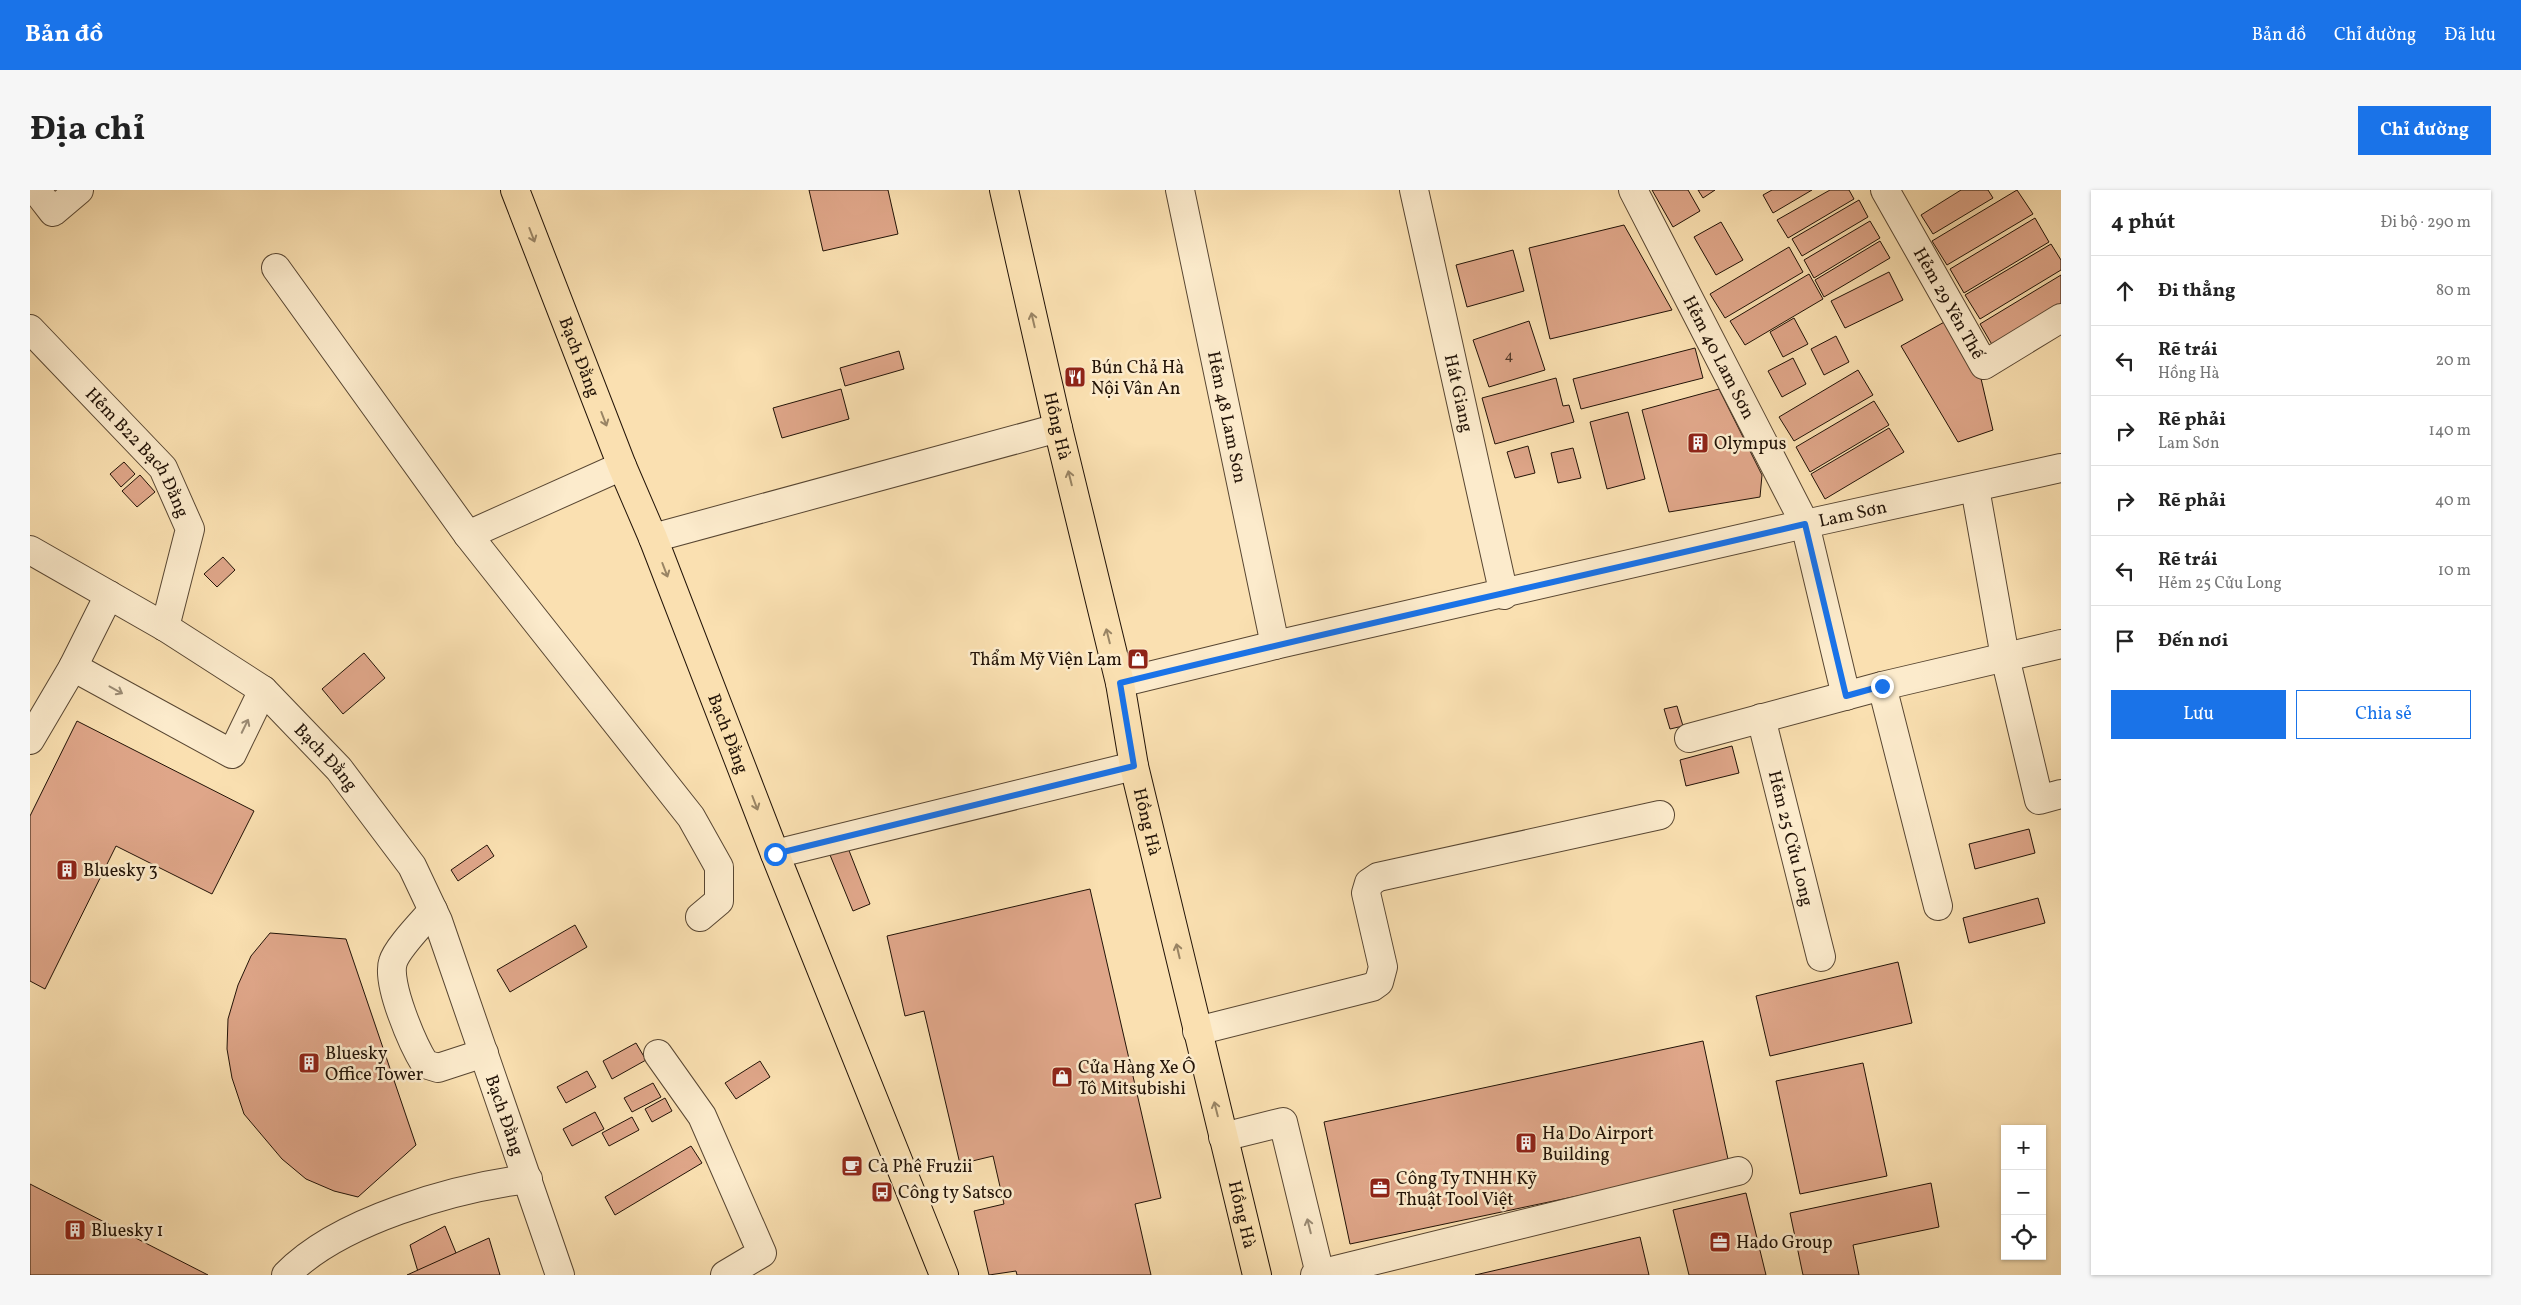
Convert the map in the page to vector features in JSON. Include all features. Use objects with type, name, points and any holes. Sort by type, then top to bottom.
[{"type":"main road","name":"Bạch Đằng","points":[[515,190],[622,466],[653,538],[775,854],[944,1275]]},
{"type":"main road","name":"Hồng Hà","points":[[1004,190],[1058,428],[1120,683],[1134,766],[1196,1031],[1257,1275]]},
{"type":"street","points":[[36,190],[54,212],[79,190]]},
{"type":"street","name":"Hẻm 48 Lam Sơn","points":[[1180,190],[1275,645]]},
{"type":"street","name":"Hát Giang","points":[[1414,190],[1504,595]]},
{"type":"street","name":"Hẻm 40 Lam Sơn","points":[[1633,190],[1805,524],[1846,696]]},
{"type":"street","name":"Hẻm 29 Yên Thế","points":[[1885,190],[1984,364],[2061,318]]},
{"type":"street","points":[[276,268],[468,535],[691,817],[719,867],[719,901],[700,917]]},
{"type":"street","name":"Hẻm B22 Bạch Đằng","points":[[30,329],[163,468],[190,529],[165,627]]},
{"type":"street","points":[[653,538],[1058,428]]},
{"type":"street","points":[[468,535],[622,466]]},
{"type":"street","name":"Lam Sơn","points":[[1120,683],[1275,645],[1504,595],[1805,524],[2061,468]]},
{"type":"street","points":[[1975,488],[2005,656],[2039,800],[2061,794]]},
{"type":"street","name":"Bạch Đằng","points":[[30,550],[165,627],[263,690],[339,769],[412,866],[433,910],[560,1275]]},
{"type":"street","points":[[30,740],[73,667],[109,595]]},
{"type":"street","points":[[1689,738],[1882,686],[2061,644]]},
{"type":"street","points":[[73,667],[232,754],[263,690]]},
{"type":"street","points":[[1882,686],[1938,906]]},
{"type":"street","name":"Hẻm 25 Cửu Long","points":[[1761,718],[1822,957]]},
{"type":"street","points":[[775,854],[1134,766]]},
{"type":"street","points":[[1196,1031],[1372,987],[1379,982],[1382,967],[1366,893],[1369,882],[1378,877],[1660,815]]},
{"type":"street","points":[[433,910],[393,962],[393,984],[413,1044],[425,1064],[438,1068],[484,1053]]},
{"type":"street","points":[[658,1054],[702,1116],[762,1252],[725,1275]]},
{"type":"street","points":[[1222,1137],[1283,1122],[1318,1274],[1738,1171]]},
{"type":"street","points":[[286,1275],[302,1258],[327,1243],[380,1219],[443,1196],[475,1187],[528,1179]]},
{"type":"building","points":[[809,190],[888,190],[898,234],[823,251]]},
{"type":"building","points":[[1652,190],[1688,190],[1700,211],[1673,227]]},
{"type":"building","points":[[1698,190],[1715,190],[1703,198]]},
{"type":"building","points":[[1772,190],[1812,190],[1773,213],[1763,195]]},
{"type":"building","points":[[1830,190],[1849,190],[1854,199],[1788,238],[1777,220]]},
{"type":"building","points":[[1961,190],[1988,190],[1993,198],[1933,234],[1921,215]]},
{"type":"building","points":[[2017,190],[2033,214],[1947,265],[1932,241]]},
{"type":"building","points":[[1859,200],[1868,217],[1802,256],[1792,239]]},
{"type":"building","points":[[2035,218],[2049,242],[1964,293],[1950,269]]},
{"type":"building","points":[[1870,221],[1880,238],[1814,278],[1804,260]]},
{"type":"building","points":[[1721,222],[1743,260],[1716,275],[1694,237]]},
{"type":"building","points":[[1624,225],[1672,310],[1550,339],[1529,248]]},
{"type":"building","points":[[1880,241],[1890,258],[1824,297],[1815,280]]},
{"type":"building","points":[[2051,244],[2061,260],[2061,270],[1980,319],[1965,295]]},
{"type":"building","points":[[1789,247],[1803,272],[1725,318],[1710,294]]},
{"type":"building","points":[[1513,250],[1524,291],[1467,307],[1456,265]]},
{"type":"building","points":[[1889,272],[1903,300],[1845,328],[1831,301]]},
{"type":"building","points":[[1809,274],[1823,299],[1745,345],[1730,321]]},
{"type":"building","points":[[2061,275],[2061,307],[1994,348],[1980,324]]},
{"type":"building","points":[[1794,318],[1808,344],[1783,357],[1770,332]]},
{"type":"building","points":[[1948,320],[1979,370],[1993,430],[1958,442],[1901,346]]},
{"type":"building","points":[[1529,321],[1545,370],[1489,387],[1473,340]]},
{"type":"building","points":[[1836,336],[1849,362],[1824,375],[1811,349]]},
{"type":"building","points":[[1695,348],[1703,378],[1581,409],[1573,379]]},
{"type":"building","points":[[899,351],[904,369],[845,386],[840,368]]},
{"type":"building","points":[[1793,358],[1806,384],[1782,397],[1768,371]]},
{"type":"building","points":[[1858,370],[1873,395],[1794,441],[1779,417]]},
{"type":"building","points":[[1556,378],[1563,406],[1569,405],[1574,422],[1495,444],[1482,398]]},
{"type":"building","points":[[841,389],[849,419],[782,438],[773,408]]},
{"type":"building","name":"Olympus","points":[[1719,389],[1762,475],[1760,497],[1669,512],[1642,410]]},
{"type":"building","points":[[1874,401],[1889,425],[1810,472],[1796,447]]},
{"type":"building","points":[[1628,412],[1645,479],[1607,489],[1590,422]]},
{"type":"building","points":[[1889,428],[1904,452],[1825,499],[1811,474]]},
{"type":"building","points":[[1528,446],[1535,473],[1515,478],[1507,452]]},
{"type":"building","points":[[1573,448],[1581,478],[1558,483],[1551,453]]},
{"type":"building","points":[[124,462],[135,474],[121,487],[110,474]]},
{"type":"building","points":[[140,475],[155,492],[137,507],[122,491]]},
{"type":"building","points":[[223,557],[235,570],[217,587],[204,574]]},
{"type":"building","points":[[364,653],[385,678],[343,714],[322,689]]},
{"type":"building","points":[[1677,706],[1683,726],[1670,729],[1664,709]]},
{"type":"building","name":"Bluesky 3","points":[[77,721],[254,811],[212,894],[116,846],[45,989],[30,981],[30,816]]},
{"type":"building","points":[[1732,746],[1739,773],[1686,786],[1680,760]]},
{"type":"building","points":[[2029,829],[2035,853],[1975,869],[1969,844]]},
{"type":"building","points":[[487,845],[494,856],[458,881],[451,870]]},
{"type":"building","points":[[848,848],[870,904],[853,911],[830,855]]},
{"type":"building","points":[[1090,889],[1161,1198],[1135,1204],[1151,1275],[1017,1275],[1016,1271],[989,1275],[974,1211],[1004,1204],[993,1156],[960,1164],[924,1011],[905,1016],[887,936]]},
{"type":"building","points":[[2038,898],[2045,923],[1969,943],[1963,918]]},
{"type":"building","points":[[575,925],[587,947],[510,992],[497,970]]},
{"type":"building","name":"Bluesky Office Tower","points":[[270,933],[346,939],[416,1145],[358,1197],[334,1191],[306,1179],[282,1159],[244,1114],[232,1078],[227,1049],[228,1019],[238,985],[251,956]]},
{"type":"building","points":[[1898,962],[1912,1023],[1770,1056],[1756,996]]},
{"type":"building","name":"Ha Do Airport Building","points":[[1703,1041],[1729,1164],[1350,1244],[1324,1122]]},
{"type":"building","points":[[636,1043],[646,1060],[612,1079],[603,1061]]},
{"type":"building","points":[[760,1061],[770,1077],[736,1099],[725,1083]]},
{"type":"building","points":[[1863,1063],[1887,1176],[1800,1194],[1776,1081]]},
{"type":"building","points":[[587,1071],[596,1087],[566,1103],[557,1087]]},
{"type":"building","points":[[653,1083],[661,1097],[632,1112],[624,1098]]},
{"type":"building","points":[[665,1098],[672,1111],[652,1122],[645,1109]]},
{"type":"building","points":[[595,1112],[604,1129],[572,1146],[563,1129]]},
{"type":"building","points":[[632,1117],[639,1130],[609,1146],[602,1133]]},
{"type":"building","points":[[691,1146],[702,1163],[615,1215],[605,1197]]},
{"type":"building","points":[[1931,1183],[1939,1227],[1853,1245],[1859,1275],[1803,1275],[1790,1213]]},
{"type":"building","name":"Bluesky 1","points":[[30,1184],[208,1275],[30,1275]]},
{"type":"building","name":"Hado Group","points":[[1746,1193],[1766,1275],[1689,1275],[1673,1210]]},
{"type":"building","points":[[445,1226],[465,1275],[419,1275],[410,1245]]},
{"type":"building","points":[[1640,1237],[1649,1275],[1475,1275]]},
{"type":"building","points":[[489,1238],[500,1275],[407,1275]]},
{"type":"place","name":"Bún Chả Hà Nội Vân An","points":[[1075,377]]},
{"type":"place","name":"Olympus","points":[[1698,443]]},
{"type":"place","name":"Thẩm Mỹ Viện Lam","points":[[1138,659]]},
{"type":"place","name":"Bluesky 3","points":[[67,870]]},
{"type":"place","name":"Bluesky Office Tower","points":[[309,1063]]},
{"type":"place","name":"Cửa Hàng Xe Ô Tô Mitsubishi","points":[[1062,1077]]},
{"type":"place","name":"Ha Do Airport Building","points":[[1526,1143]]},
{"type":"place","name":"Cà Phê Fruzii","points":[[852,1166]]},
{"type":"place","name":"Công Ty TNHH Kỹ Thuật Tool Việt","points":[[1380,1188]]},
{"type":"place","name":"Công ty Satsco","points":[[882,1192]]},
{"type":"place","name":"Bluesky 1","points":[[75,1230]]},
{"type":"place","name":"Hado Group","points":[[1720,1242]]},
{"type":"route","points":[[775,854],[1134,766],[1120,683],[1275,645],[1504,595],[1805,524],[1846,696],[1882,686]]}]
